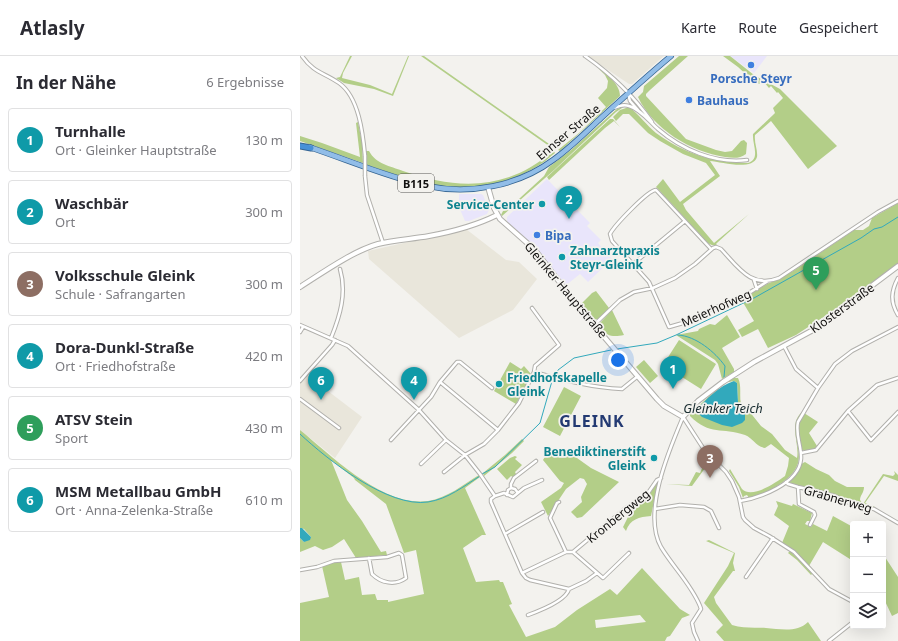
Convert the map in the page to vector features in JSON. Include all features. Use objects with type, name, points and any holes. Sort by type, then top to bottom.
[{"type":"highway","points":[[300,145],[311,148]]},
{"type":"main road","name":"Ennser Straße","points":[[311,148],[396,177],[428,186],[467,190],[488,187],[515,180],[549,163],[560,155],[671,56]]},
{"type":"street","points":[[302,56],[314,70],[340,83],[354,102],[363,137],[367,196],[383,243]]},
{"type":"street","points":[[585,56],[607,72],[635,99],[654,126]]},
{"type":"street","points":[[628,93],[630,101],[642,114],[654,126],[676,142],[694,151],[721,159],[747,160]]},
{"type":"street","points":[[610,110],[625,105],[642,114]]},
{"type":"street","name":"Gleinker Hauptstraße","points":[[488,187],[492,203],[503,222],[535,250],[577,305],[662,404],[683,417]]},
{"type":"street","points":[[653,288],[612,241],[610,234],[649,192],[653,190],[657,191],[711,249]]},
{"type":"street","points":[[594,325],[618,302],[627,296],[634,292],[653,288],[668,282],[682,274],[711,249],[721,249],[744,274],[754,280],[768,281],[779,278],[874,215],[898,201]]},
{"type":"street","points":[[300,287],[371,246],[437,234],[471,224],[497,214]]},
{"type":"street","points":[[633,264],[685,221]]},
{"type":"street","name":"Klosterstraße","points":[[683,417],[698,401],[723,382],[749,365],[818,327],[898,266]]},
{"type":"street","points":[[331,338],[343,300],[342,275],[340,269]]},
{"type":"street","points":[[898,278],[894,286],[892,298],[893,306],[898,315]]},
{"type":"street","name":"Meierhofweg","points":[[754,280],[757,289]]},
{"type":"street","name":"Meierhofweg","points":[[653,288],[668,326],[671,327],[694,319],[719,306],[741,298],[768,281]]},
{"type":"street","points":[[444,472],[465,455],[484,444],[498,430],[519,403],[534,372],[535,366],[559,344],[532,308]]},
{"type":"street","points":[[300,332],[302,326],[348,346],[419,410],[446,440],[465,455],[495,496]]},
{"type":"street","points":[[740,501],[759,497],[786,482],[794,474],[799,466],[801,454],[797,434],[798,422],[832,367],[847,354],[898,327]]},
{"type":"street","points":[[300,381],[332,346],[335,340]]},
{"type":"street","points":[[784,346],[796,368],[818,388]]},
{"type":"street","points":[[391,440],[431,397],[440,382],[459,362],[492,388]]},
{"type":"street","points":[[534,372],[586,384],[622,389],[638,376]]},
{"type":"street","points":[[801,454],[816,450],[848,411],[877,386],[898,378]]},
{"type":"street","points":[[440,382],[498,430]]},
{"type":"street","points":[[300,399],[339,428]]},
{"type":"street","points":[[848,411],[871,440],[898,412]]},
{"type":"street","points":[[683,417],[660,478],[655,509],[654,528],[660,545],[685,580],[700,606],[701,609],[692,623],[698,641]]},
{"type":"street","points":[[683,417],[705,450],[729,476],[736,489],[745,520],[754,528],[773,538],[797,555],[829,589],[850,600]]},
{"type":"street","points":[[421,464],[446,440]]},
{"type":"street","points":[[508,495],[508,490],[511,488],[514,478],[536,461]]},
{"type":"street","name":"Kronbergweg","points":[[597,573],[574,552],[627,507],[648,492],[660,478]]},
{"type":"street","points":[[542,480],[524,488],[514,497],[504,493],[495,496],[491,499],[491,502],[526,579],[569,589]]},
{"type":"street","name":"Grabnerweg","points":[[786,482],[798,487],[840,498],[856,506],[874,509],[898,524]]},
{"type":"street","name":"Grabnerweg","points":[[798,487],[799,504],[815,514],[810,525]]},
{"type":"street","points":[[511,488],[515,489],[518,493]]},
{"type":"street","points":[[559,502],[557,503],[550,518],[566,552]]},
{"type":"street","points":[[655,509],[680,505],[704,507],[711,511],[719,528]]},
{"type":"street","points":[[505,534],[543,512]]},
{"type":"street","points":[[746,577],[773,538]]},
{"type":"street","points":[[522,573],[566,552],[574,552]]},
{"type":"street","points":[[528,615],[537,612],[565,597],[569,589],[586,581],[597,573],[603,578],[629,553]]},
{"type":"street","points":[[300,570],[317,567],[334,561],[401,554],[406,578],[383,583],[372,574],[369,558]]},
{"type":"street","points":[[829,641],[850,624]]},
{"type":"shaded area","points":[[587,56],[664,56],[632,84],[629,84]]},
{"type":"shaded area","name":"Porsche Steyr","points":[[730,56],[767,56],[754,73]]},
{"type":"shaded area","points":[[547,179],[590,223],[587,226],[601,240],[598,243],[612,259],[588,282],[580,274],[565,286],[534,246],[507,222],[507,217]]},
{"type":"shaded area","points":[[459,194],[483,195],[489,210],[487,214],[469,221],[465,221],[459,207]]},
{"type":"shaded area","points":[[466,229],[506,260],[519,262],[537,279],[513,310],[459,338],[369,259],[368,251]]},
{"type":"shaded area","points":[[307,375],[362,417],[335,458],[300,430],[300,382]]},
{"type":"green space","points":[[350,56],[352,56],[342,78],[370,85],[392,94],[409,56],[393,96],[374,89],[344,83],[336,78],[340,77]]},
{"type":"green space","points":[[421,56],[424,56],[552,146],[551,147],[555,153],[528,172],[514,178],[484,186],[469,187],[438,186],[423,183],[367,165],[366,151],[369,151],[379,162],[423,177],[443,182],[462,184],[481,183],[500,180],[518,174],[536,164],[553,151],[549,146]]},
{"type":"green space","points":[[679,56],[688,56],[650,90],[646,96],[686,139],[725,152],[732,151],[741,141],[744,140],[747,143],[746,154],[744,156],[736,158],[725,157],[699,150],[686,144],[663,129],[645,109],[638,97],[643,92],[644,86]]},
{"type":"green space","points":[[723,56],[730,56],[754,75],[780,89],[837,146],[808,169],[771,121],[755,135],[757,157],[750,164],[736,165],[710,161],[720,176],[683,204],[686,210],[714,243],[749,214],[718,242],[716,244],[717,245],[713,245],[706,241],[656,187],[663,179],[680,202],[715,175],[706,163],[683,154],[660,141],[648,133],[629,114],[623,114],[616,121],[613,117],[620,110],[629,107],[656,133],[699,156],[723,161],[748,163],[752,161],[755,155],[753,134],[775,113],[773,108],[783,98],[771,86],[769,88],[763,81],[759,84],[753,78],[751,79]]},
{"type":"green space","points":[[598,68],[609,76],[615,83],[618,87],[620,96],[560,151],[558,150],[579,133],[606,107],[598,98],[607,88],[608,81],[605,75]]},
{"type":"green space","points":[[625,106],[616,112],[553,171],[502,216],[501,215],[503,211],[508,209],[544,176],[549,167],[571,150],[617,109]]},
{"type":"green space","points":[[610,119],[613,119],[620,127],[614,121],[549,180],[547,177]]},
{"type":"green space","points":[[358,122],[362,142],[363,163],[300,141],[300,136],[360,157],[356,123]]},
{"type":"green space","points":[[898,203],[898,263],[893,268],[827,318],[825,316],[796,335],[768,348],[758,329],[742,337],[738,330],[754,321],[741,299],[793,271],[854,230],[863,230],[869,226],[872,218]]},
{"type":"green space","points":[[596,291],[609,308],[598,319],[593,320],[580,305]]},
{"type":"green space","points":[[612,310],[624,335],[611,336],[601,328],[600,323]]},
{"type":"green space","points":[[727,315],[740,337],[722,348],[734,369],[734,372],[722,379],[718,364],[715,360],[676,335],[698,331],[699,329],[710,324],[715,325]]},
{"type":"green space","points":[[679,340],[716,364],[701,389],[663,365]]},
{"type":"green space","points":[[644,360],[658,376],[650,383],[636,367]]},
{"type":"green space","points":[[510,362],[521,369],[524,366],[531,374],[516,404],[494,391]]},
{"type":"green space","points":[[733,378],[738,378],[741,404],[746,413],[749,411],[761,426],[772,434],[785,450],[797,458],[798,452],[795,428],[798,417],[802,412],[797,423],[796,433],[799,459],[796,467],[790,476],[777,486],[760,495],[749,498],[747,495],[743,498],[739,487],[729,471],[730,469],[742,489],[746,492],[752,492],[764,489],[785,476],[789,458],[771,444],[765,448],[762,447],[745,435],[710,429],[697,422],[690,416],[690,414],[718,388],[719,389],[700,406],[745,415],[738,402],[737,383],[734,381],[728,381]]},
{"type":"green space","points":[[564,387],[581,396],[560,436],[543,427]]},
{"type":"green space","points":[[804,413],[818,422],[809,433],[817,446],[810,451],[801,449],[799,439],[798,431],[801,418]]},
{"type":"green space","points":[[300,430],[359,478],[393,496],[411,501],[428,501],[442,497],[455,491],[479,475],[480,477],[465,488],[486,535],[482,535],[463,548],[476,582],[499,580],[500,582],[503,582],[512,604],[509,605],[526,637],[555,627],[577,610],[610,589],[617,595],[642,568],[680,609],[690,615],[682,618],[665,641],[300,641],[300,603],[329,597],[322,566],[330,563],[341,562],[345,580],[359,577],[362,595],[375,594],[377,600],[388,600],[388,602],[424,594],[416,550],[404,553],[386,504],[331,460],[347,500],[381,552],[386,551],[387,555],[356,558],[344,539],[332,547],[323,550],[315,546],[300,552],[300,538],[304,542],[311,537],[304,529],[300,528]],"holes":[[[640,615],[646,622],[596,628],[595,620]]]},
{"type":"green space","points":[[522,439],[524,441],[512,453],[484,476],[483,473]]},
{"type":"green space","points":[[563,448],[591,468],[619,482],[582,517],[577,518],[571,512],[582,502],[581,497],[587,484],[584,479],[580,478],[566,489],[548,516],[541,502],[561,488],[564,483],[560,481],[543,460],[549,453]]},
{"type":"green space","points":[[515,456],[517,457],[515,459],[522,465],[515,472],[516,474],[513,477],[511,476],[507,480],[497,469],[510,458]]},
{"type":"green space","points":[[709,461],[711,462],[710,465],[708,464],[692,486],[666,484],[689,485],[696,472],[700,473],[703,466],[700,464]]},
{"type":"green space","points":[[805,462],[847,487],[864,487],[860,500],[863,504],[883,474],[893,476],[895,474],[894,471],[898,475],[898,481],[884,476],[865,503],[875,507],[859,506],[828,492],[795,486],[789,483],[801,464]]},
{"type":"green space","points":[[658,482],[651,516],[636,519],[630,524],[626,531],[623,527],[629,515],[625,510],[650,493]]},
{"type":"green space","points":[[776,501],[792,506],[793,504],[812,513],[810,521],[807,521],[805,524],[811,527],[813,524],[827,531],[833,516],[850,525],[850,559],[823,542],[809,566],[796,553],[782,543],[789,526],[774,515],[778,506]]},
{"type":"green space","points":[[709,540],[735,553],[733,563],[735,571],[733,571],[714,597],[716,603],[732,625],[788,630],[799,628],[808,622],[821,641],[724,641],[716,632],[723,625],[704,603],[728,566],[734,553],[706,541]]},
{"type":"green space","points":[[790,551],[813,573],[811,575],[788,553]]},
{"type":"green space","points":[[886,559],[898,577],[898,613],[892,616],[886,603]]},
{"type":"water","name":"Gleinker Teich","points":[[734,381],[737,383],[738,402],[745,415],[745,420],[742,423],[732,427],[722,425],[702,417],[696,411],[713,393],[728,383]]},
{"type":"water","points":[[300,528],[302,528],[311,537],[310,540],[304,542],[300,538]]},
{"type":"waterway","points":[[617,349],[657,343],[676,335],[754,298],[861,238],[874,229],[882,227],[898,217]]},
{"type":"waterway","points":[[678,335],[692,338],[716,355],[725,366],[724,377]]},
{"type":"waterway","points":[[482,474],[495,467],[540,423],[552,381],[558,370],[574,358],[611,350]]},
{"type":"waterway","points":[[300,434],[342,469],[360,480],[395,498],[412,502],[428,502],[442,498],[456,492],[480,476]]},
{"type":"place","name":"Porsche Steyr","points":[[751,65]]},
{"type":"place","name":"Bauhaus","points":[[689,100]]},
{"type":"place","name":"Service-Center","points":[[542,204]]},
{"type":"place","name":"Waschbär","points":[[569,219]]},
{"type":"place","name":"Bipa","points":[[537,235]]},
{"type":"place","name":"Zahnarztpraxis Steyr-Gleink","points":[[562,257]]},
{"type":"place","name":"ATSV Stein","points":[[816,290]]},
{"type":"place","name":"Friedhofskapelle Gleink","points":[[499,384]]},
{"type":"place","name":"Turnhalle","points":[[673,389]]},
{"type":"place","name":"MSM Metallbau GmbH","points":[[321,400]]},
{"type":"place","name":"Dora-Dunkl-Straße","points":[[414,400]]},
{"type":"place","name":"Benediktinerstift Gleink","points":[[654,458]]},
{"type":"place","name":"Volksschule Gleink","points":[[710,478]]},
{"type":"district","name":"GLEINK","points":[[592,421]]}]
